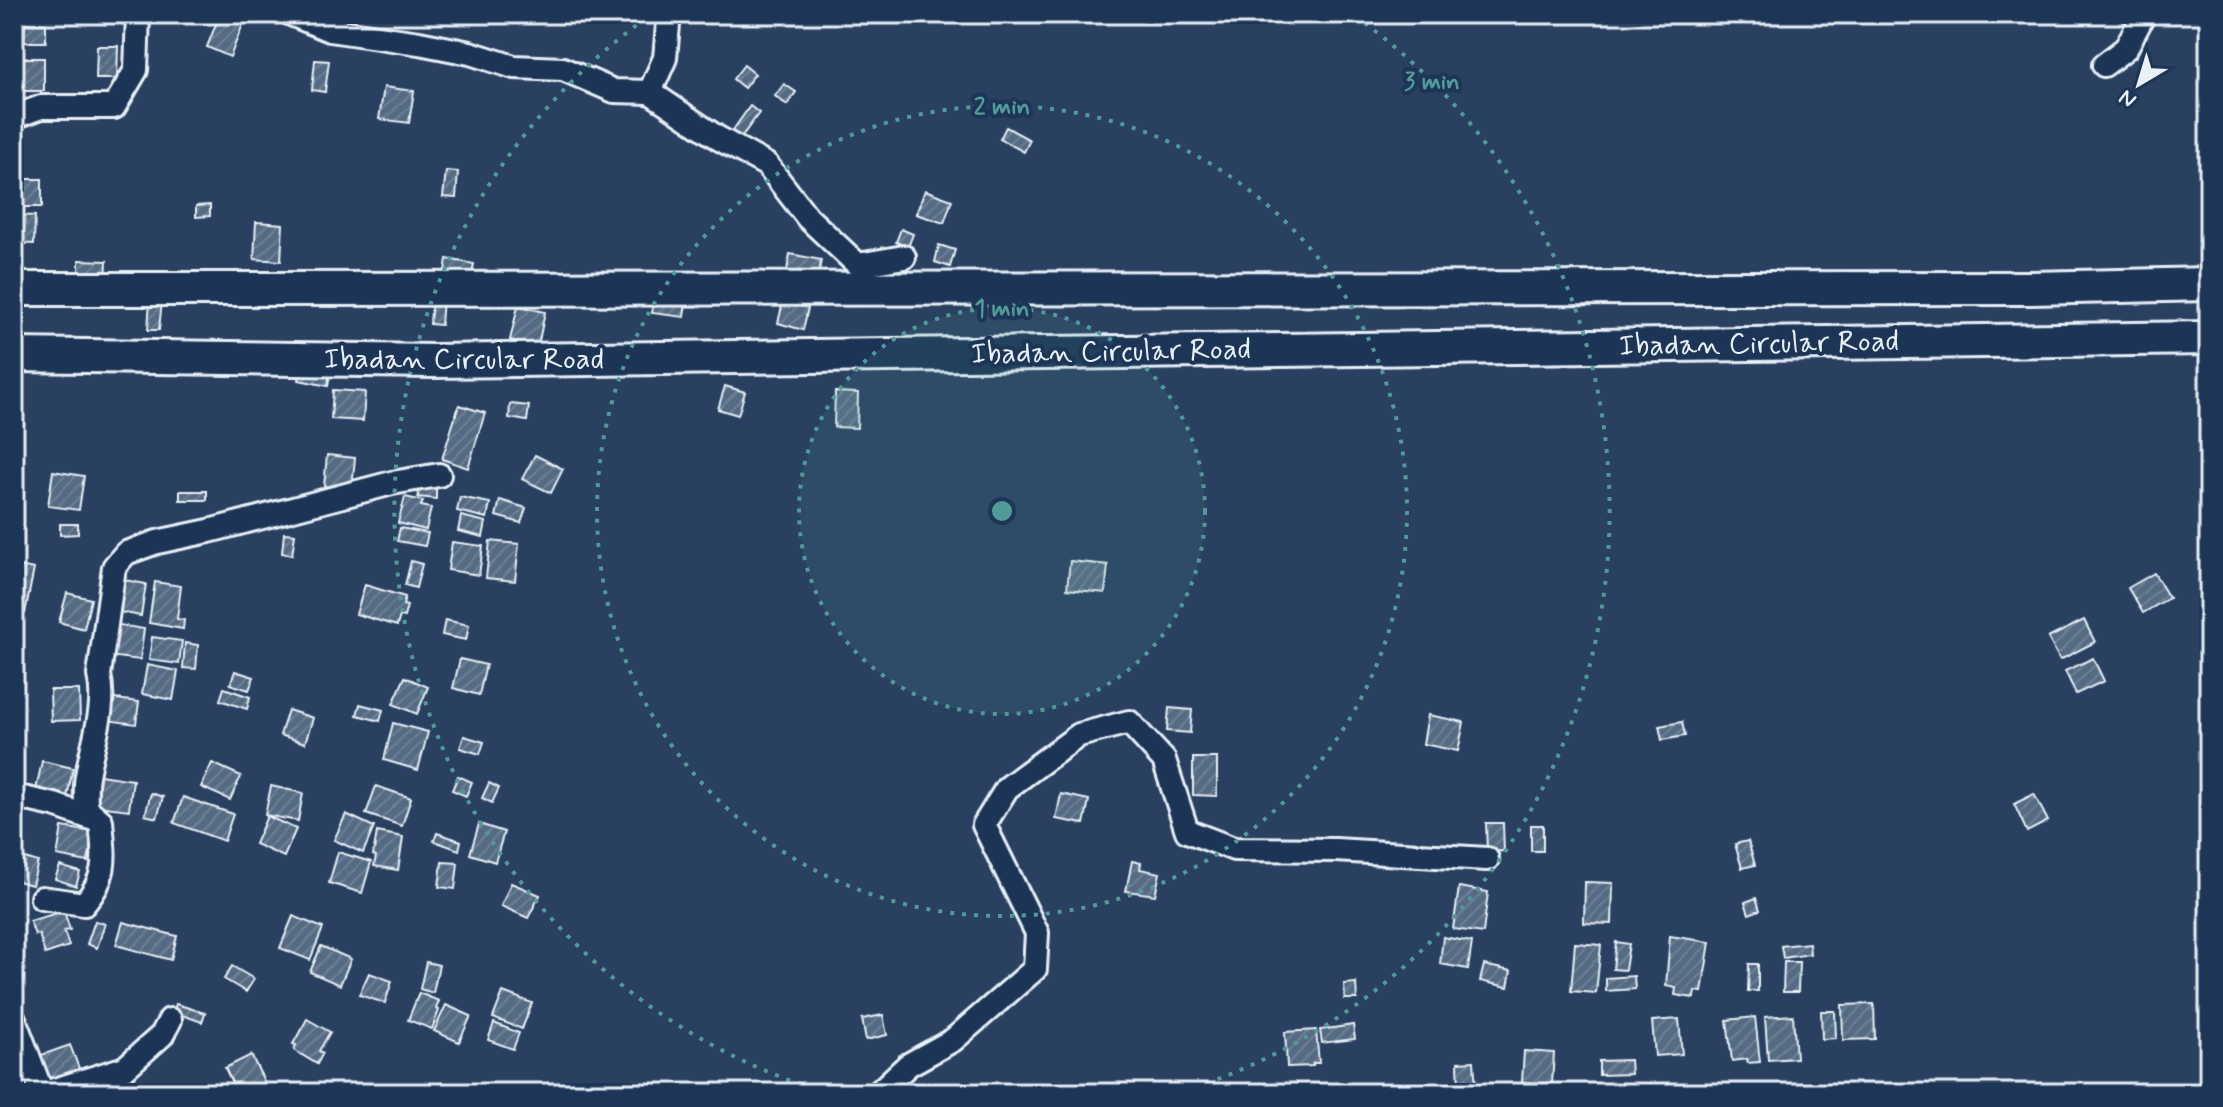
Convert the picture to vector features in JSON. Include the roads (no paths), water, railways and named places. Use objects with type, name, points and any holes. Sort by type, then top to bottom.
[{"type":"highway","name":"Ibadan Circular Road","points":[[14,289],[2031,288],[2209,284]]},
{"type":"highway","name":"Ibadan Circular Road","points":[[14,355],[432,361],[2209,338]]},
{"type":"street","points":[[14,117],[41,107],[114,107],[136,70],[138,14]]},
{"type":"street","points":[[291,14],[330,30],[367,33],[445,48],[514,67],[563,69],[614,91],[650,92],[718,138],[767,165],[808,218],[858,265],[904,257]]},
{"type":"street","points":[[650,92],[665,58],[669,14]]},
{"type":"street","points":[[2104,65],[2126,48],[2144,14]]},
{"type":"street","points":[[42,898],[84,904],[99,886],[104,856],[101,821],[86,808],[87,776],[103,690],[99,675],[114,567],[126,553],[157,542],[392,483],[439,475]]},
{"type":"street","points":[[878,1093],[908,1065],[953,1040],[1035,969],[1037,933],[984,825],[1007,788],[1079,735],[1129,722],[1164,760],[1187,831],[1234,849],[1335,850],[1487,859]]},
{"type":"street","points":[[14,796],[101,821]]},
{"type":"street","points":[[14,1019],[43,1093],[125,1068],[162,1035],[170,1020]]}]
